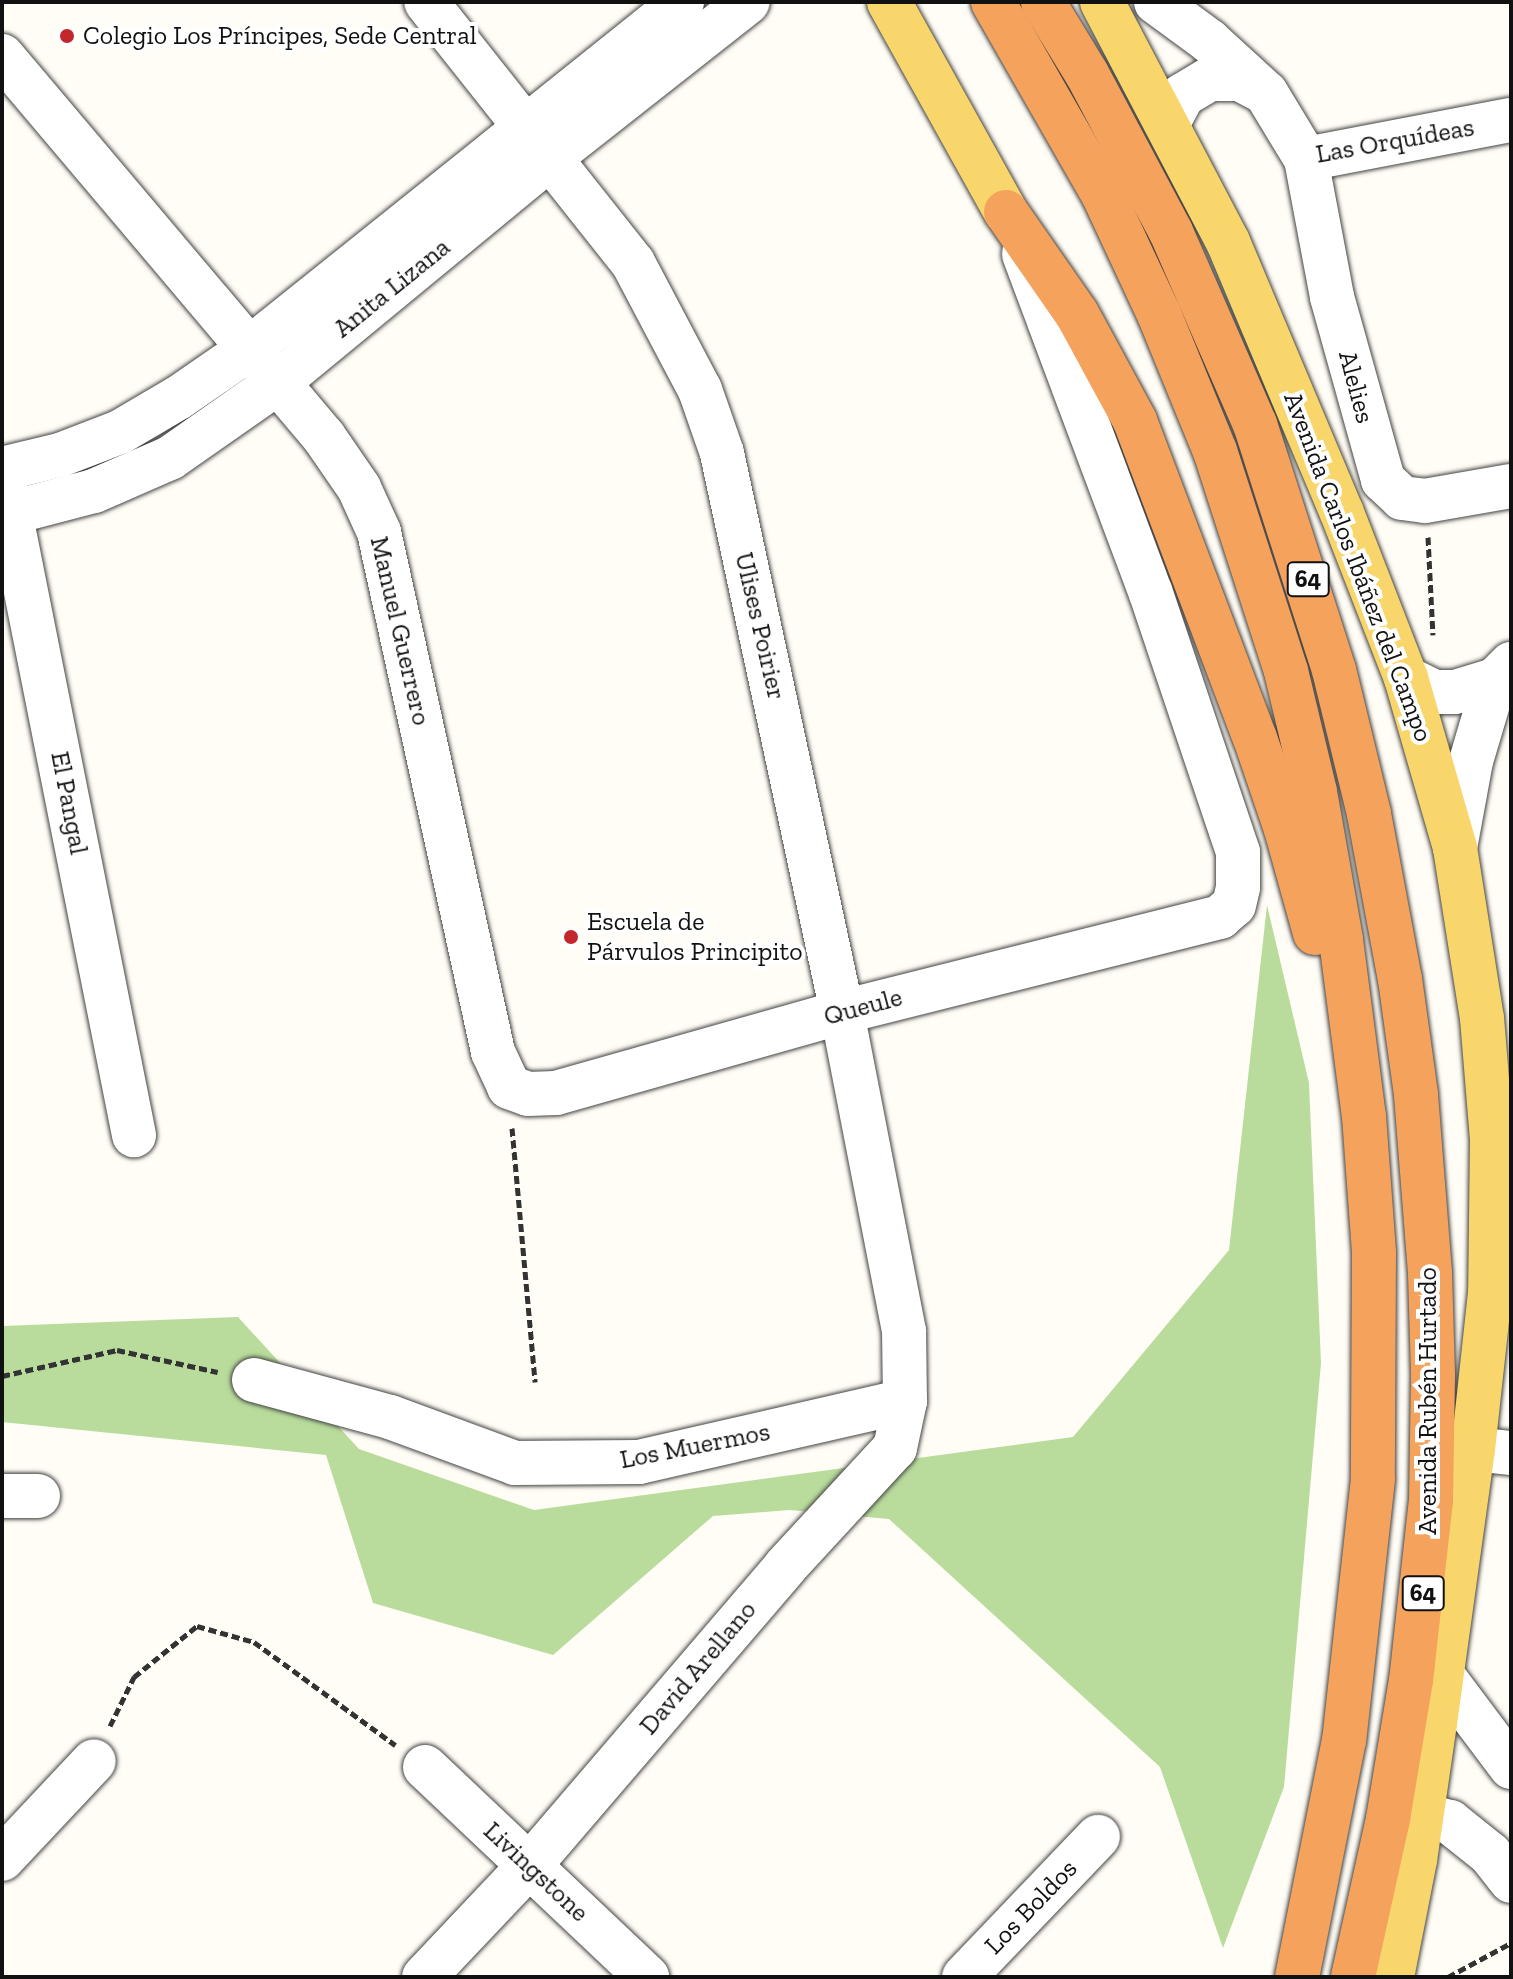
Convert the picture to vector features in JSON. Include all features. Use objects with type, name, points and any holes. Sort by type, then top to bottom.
[{"type":"highway","name":"64","points":[[993,2],[1063,121],[1132,254],[1189,385],[1241,524],[1282,657],[1315,792],[1341,940],[1364,1116]]},
{"type":"highway","name":"Avenida Carlos Ibáñez del Campo","points":[[1043,2],[1128,149],[1218,333],[1255,424],[1306,574],[1359,765],[1391,922],[1416,1095],[1426,1203]]},
{"type":"highway","points":[[1006,212],[1050,273],[1101,353],[1157,474],[1286,829],[1364,1116]]},
{"type":"highway","name":"Avenida Rubén Hurtado","points":[[1297,1977],[1344,1740],[1373,1479],[1374,1253],[1364,1116]]},
{"type":"highway","name":"Avenida Rubén Hurtado","points":[[1353,1977],[1399,1755],[1427,1560],[1433,1375],[1426,1203]]},
{"type":"highway","points":[[1266,1977],[1344,1740]]},
{"type":"main road","points":[[889,2],[1006,212]]},
{"type":"main road","name":"Avenida Carlos Ibáñez del Campo","points":[[1102,2],[1228,242],[1342,513],[1420,685],[1455,848],[1502,1141],[1490,1293],[1492,1451],[1442,1675],[1422,1815],[1392,1977]]},
{"type":"street","name":"Ulises Poirier","points":[[426,2],[633,263],[700,390],[722,453],[842,1012],[904,1331]]},
{"type":"street","name":"Anita Lizana","points":[[4,492],[94,491],[170,458],[277,383],[539,141],[682,2]]},
{"type":"street","name":"Anita Lizana","points":[[4,492],[60,455],[120,432],[178,398],[539,141],[748,2]]},
{"type":"street","name":"Las Orquídeas","points":[[1156,2],[1209,41],[1266,93],[1306,159],[1511,120]]},
{"type":"street","name":"Manuel Guerrero","points":[[2,56],[324,437],[359,488],[379,532],[493,1052],[509,1087]]},
{"type":"street","points":[[1168,123],[1183,95],[1210,79],[1240,79],[1266,93]]},
{"type":"street","name":"Alelies","points":[[1306,159],[1332,297],[1383,480],[1402,498],[1425,501]]},
{"type":"street","name":"Queule","points":[[509,1087],[528,1094],[556,1093],[842,1012],[1220,917],[1234,905],[1238,887],[1238,852],[1144,576],[1039,288],[1006,212]]},
{"type":"street","points":[[1425,501],[1511,486]]},
{"type":"street","name":"El Pangal","points":[[4,492],[134,1135]]},
{"type":"street","points":[[1420,685],[1473,689],[1503,672]]},
{"type":"street","points":[[1455,848],[1471,761],[1503,672]]},
{"type":"street","name":"David Arellano","points":[[424,1977],[530,1865],[785,1567],[895,1448],[905,1401],[904,1331]]},
{"type":"street","name":"Los Muermos","points":[[254,1380],[390,1417],[515,1463],[639,1462],[905,1401]]},
{"type":"street","points":[[1442,1675],[1511,1767]]},
{"type":"street","points":[[2,1859],[94,1761]]},
{"type":"street","name":"Livingstone","points":[[425,1767],[647,1977]]},
{"type":"street","points":[[1422,1815],[1450,1822],[1490,1854],[1511,1881]]},
{"type":"street","name":"Los Boldos","points":[[964,1977],[1098,1837]]},
{"type":"path","points":[[1420,685],[1425,501]]},
{"type":"path","points":[[509,1087],[535,1382]]},
{"type":"path","points":[[2,1376],[117,1350],[254,1380]]},
{"type":"path","points":[[94,1761],[134,1677],[197,1626],[254,1642],[425,1767]]},
{"type":"path","points":[[1448,1977],[1511,1943]]},
{"type":"green space","points":[[1267,905],[1309,1083],[1321,1363],[1284,1787],[1223,1948],[1160,1767],[889,1519],[789,1510],[713,1516],[553,1655],[373,1603],[326,1455],[2,1422],[2,1326],[238,1317],[359,1449],[534,1510],[1073,1437],[1229,1250]]},
{"type":"place","name":"Colegio Los Príncipes, Sede Central","points":[[67,36]]},
{"type":"place","name":"Escuela de Párvulos Principito","points":[[571,937]]}]
